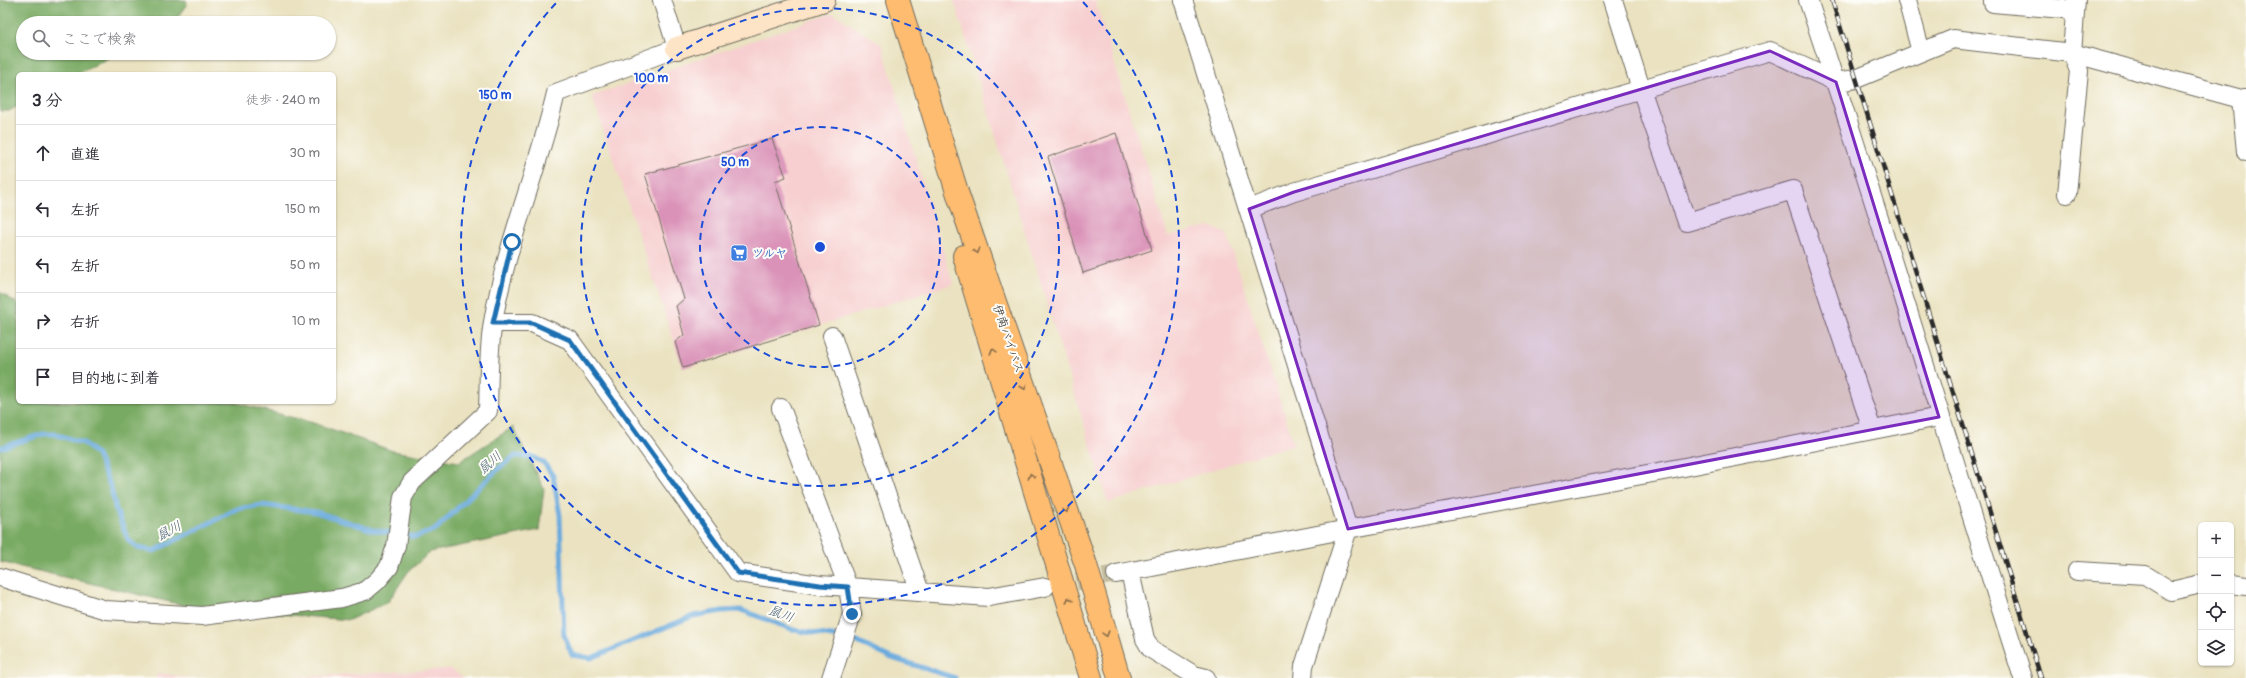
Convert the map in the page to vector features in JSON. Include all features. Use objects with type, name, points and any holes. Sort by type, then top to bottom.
[{"type":"highway","name":"伊南バイパス","points":[[885,0],[1091,678]]},
{"type":"highway","name":"伊南バイパス","points":[[898,0],[958,195],[1086,565],[1119,678]]},
{"type":"street","points":[[662,0],[677,48]]},
{"type":"street","points":[[0,577],[106,610],[202,616],[342,598],[365,591],[377,581],[389,567],[396,546],[403,497],[412,482],[488,411],[493,323],[512,242],[545,140],[556,93],[677,48],[824,0]]},
{"type":"street","points":[[1183,0],[1348,529],[1304,666],[1303,678]]},
{"type":"street","points":[[1614,0],[1641,89],[1687,222],[1793,190],[1872,430]]},
{"type":"street","points":[[1808,0],[1836,82],[1939,417],[2023,678]]},
{"type":"street","points":[[1907,0],[1921,52]]},
{"type":"street","points":[[1993,0],[1993,3],[2076,5],[2072,53],[2079,71],[2067,194]]},
{"type":"street","points":[[1249,209],[1294,192],[1770,51],[1836,82],[1856,79],[1953,39],[2072,53],[2243,99],[2246,152]]},
{"type":"street","points":[[493,323],[532,323],[570,340],[738,573],[820,585],[989,598],[1045,587]]},
{"type":"street","points":[[832,336],[920,592]]},
{"type":"street","points":[[781,408],[848,587],[852,614],[831,678]]},
{"type":"street","points":[[1206,678],[1194,675],[1151,649],[1145,639],[1123,573],[1348,529],[1669,470],[1939,417]]},
{"type":"street","points":[[2078,571],[2145,574],[2171,592],[2198,585]]},
{"type":"street","points":[[2234,584],[2246,586]]},
{"type":"highlighted area","points":[[1770,51],[1836,82],[1939,417],[1348,529],[1249,209],[1294,192]]},
{"type":"shaded area","points":[[954,0],[1095,0],[1168,236],[1209,226],[1227,234],[1294,444],[1108,503]]},
{"type":"shaded area","points":[[833,13],[882,45],[953,284],[683,368],[592,96]]},
{"type":"shaded area","points":[[451,669],[463,678],[278,678]]},
{"type":"shaded area","points":[[157,673],[191,678],[156,678]]},
{"type":"green space","points":[[0,0],[186,0],[187,4],[178,16],[16,16],[16,60],[105,60],[82,72],[16,72],[16,107],[9,111],[0,111]]},
{"type":"green space","points":[[0,292],[16,303],[16,404],[241,404],[314,423],[393,451],[459,462],[513,427],[544,489],[539,530],[430,552],[408,572],[388,602],[349,620],[187,606],[0,562]]},
{"type":"building","points":[[1116,133],[1152,250],[1083,273],[1048,157]]},
{"type":"building","points":[[772,139],[786,177],[775,181],[819,325],[683,368],[675,342],[684,335],[676,306],[684,299],[645,174]]},
{"type":"waterway","name":"鼠川","points":[[0,448],[43,434],[54,434],[84,443],[97,455],[111,488],[116,510],[129,541],[138,548],[154,551],[237,509],[262,505],[316,512],[373,530],[416,537],[436,529],[499,468],[515,456],[533,457],[544,463],[553,476],[560,515],[564,635],[572,655],[591,658],[693,616],[722,611],[741,610],[794,630],[851,639],[889,657],[955,678]]},
{"type":"tunnel","points":[[1050,586],[1116,574]]},
{"type":"railway","points":[[1832,0],[2041,678]]},
{"type":"place","name":"ツルヤ","points":[[739,253]]},
{"type":"route","points":[[512,242],[493,323],[532,323],[570,340],[738,573],[820,585],[848,587],[852,614]]}]
